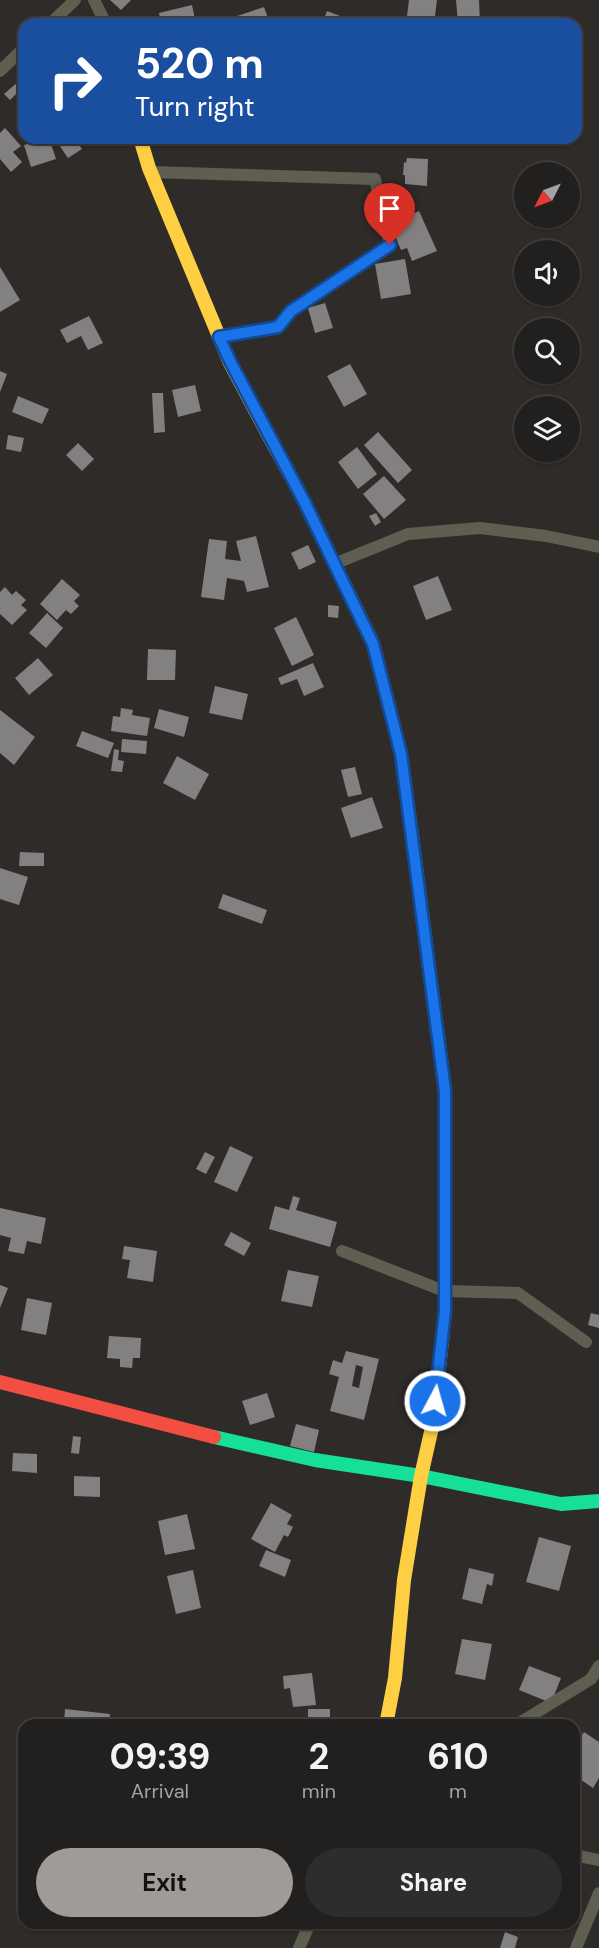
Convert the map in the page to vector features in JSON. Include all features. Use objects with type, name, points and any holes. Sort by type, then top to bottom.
[{"type":"street","points":[[56,18],[75,0]]},
{"type":"street","points":[[94,0],[103,18]]},
{"type":"street","points":[[0,71],[18,54]]},
{"type":"street","points":[[142,144],[151,172],[231,363],[373,644],[401,754],[445,1091],[445,1311],[433,1423],[421,1476],[404,1580],[395,1678],[387,1719]]},
{"type":"street","points":[[151,172],[375,179],[390,245],[291,311],[278,327],[219,337]]},
{"type":"street","points":[[334,564],[408,534],[480,528],[546,536],[599,547]]},
{"type":"street","points":[[342,1251],[444,1291],[518,1293],[586,1342]]},
{"type":"street","points":[[0,1382],[226,1440],[315,1460],[421,1476],[561,1504],[599,1501]]},
{"type":"street","points":[[526,1719],[591,1679],[599,1666]]},
{"type":"street","points":[[580,1857],[599,1860]]},
{"type":"street","points":[[576,1948],[599,1893]]},
{"type":"street","points":[[299,1948],[307,1929]]},
{"type":"building","points":[[110,0],[131,0],[121,10]]},
{"type":"building","points":[[409,0],[437,0],[435,18],[407,18]]},
{"type":"building","points":[[456,0],[479,0],[480,18],[458,18]]},
{"type":"building","points":[[192,5],[195,18],[160,18],[159,13]]},
{"type":"building","points":[[264,7],[268,18],[238,18],[237,16]]},
{"type":"building","points":[[327,11],[345,18],[324,18]]},
{"type":"building","points":[[18,82],[18,92],[10,100],[4,94]]},
{"type":"building","points":[[5,128],[21,146],[13,152],[22,162],[11,172],[0,159],[0,133]]},
{"type":"building","points":[[51,144],[56,159],[31,167],[24,145]]},
{"type":"building","points":[[58,144],[78,144],[82,149],[68,158]]},
{"type":"building","points":[[407,158],[428,159],[427,186],[405,184],[404,162],[406,163]]},
{"type":"building","points":[[419,211],[437,251],[412,261],[407,248],[401,250],[393,231],[398,229],[395,222]]},
{"type":"building","points":[[405,259],[411,294],[381,299],[375,264]]},
{"type":"building","points":[[0,267],[20,300],[0,312]]},
{"type":"building","points":[[325,303],[333,328],[315,333],[308,308]]},
{"type":"building","points":[[89,316],[103,343],[88,350],[81,336],[67,343],[60,330]]},
{"type":"building","points":[[350,364],[367,394],[344,407],[327,376]]},
{"type":"building","points":[[0,371],[7,374],[0,392]]},
{"type":"building","points":[[195,385],[201,411],[178,417],[172,390]]},
{"type":"building","points":[[152,393],[163,393],[165,432],[154,433]]},
{"type":"building","points":[[18,396],[49,409],[42,424],[12,412]]},
{"type":"building","points":[[378,432],[412,470],[398,483],[364,445]]},
{"type":"building","points":[[8,435],[24,438],[21,452],[6,449]]},
{"type":"building","points":[[78,443],[94,459],[82,471],[66,455]]},
{"type":"building","points":[[357,447],[377,474],[358,489],[338,462]]},
{"type":"building","points":[[384,476],[406,500],[384,519],[363,494]]},
{"type":"building","points":[[376,513],[381,522],[375,526],[369,516]]},
{"type":"building","points":[[256,536],[269,587],[247,592],[244,581],[227,578],[224,600],[201,597],[209,539],[227,541],[225,559],[241,561],[236,541]]},
{"type":"building","points":[[308,545],[316,562],[299,570],[291,553]]},
{"type":"building","points":[[438,576],[452,610],[426,620],[413,586]]},
{"type":"building","points":[[62,579],[80,595],[74,601],[79,606],[71,614],[66,610],[57,620],[40,604]]},
{"type":"building","points":[[5,587],[12,595],[16,591],[26,600],[21,605],[27,610],[12,625],[0,614],[0,592]]},
{"type":"building","points":[[328,605],[339,606],[338,618],[328,617]]},
{"type":"building","points":[[47,613],[63,628],[46,648],[29,633]]},
{"type":"building","points":[[296,617],[314,655],[292,666],[274,628]]},
{"type":"building","points":[[148,649],[176,650],[175,680],[147,680]]},
{"type":"building","points":[[38,658],[53,675],[29,695],[15,678]]},
{"type":"building","points":[[313,663],[324,687],[304,696],[297,679],[281,685],[278,678]]},
{"type":"building","points":[[215,686],[248,694],[242,720],[209,713]]},
{"type":"building","points":[[121,708],[133,710],[132,715],[150,718],[147,736],[111,731],[113,716],[120,717]]},
{"type":"building","points":[[159,709],[189,717],[184,737],[154,728]]},
{"type":"building","points":[[0,710],[35,737],[14,765],[0,753]]},
{"type":"building","points":[[82,731],[114,743],[108,758],[76,746]]},
{"type":"building","points":[[122,739],[147,741],[146,754],[121,752]]},
{"type":"building","points":[[114,749],[119,750],[118,760],[124,761],[122,772],[111,771]]},
{"type":"building","points":[[177,756],[209,774],[195,800],[163,783]]},
{"type":"building","points":[[355,767],[362,794],[348,797],[341,770]]},
{"type":"building","points":[[372,797],[383,828],[351,838],[341,808]]},
{"type":"building","points":[[20,852],[44,853],[44,866],[19,866]]},
{"type":"building","points":[[0,868],[28,877],[19,905],[0,899]]},
{"type":"building","points":[[223,894],[267,910],[262,924],[218,908]]},
{"type":"building","points":[[230,1146],[253,1157],[237,1192],[214,1182]]},
{"type":"building","points":[[205,1152],[215,1157],[206,1174],[196,1169]]},
{"type":"building","points":[[293,1196],[300,1198],[296,1210],[337,1222],[330,1247],[269,1229],[275,1206],[289,1210]]},
{"type":"building","points":[[0,1208],[46,1218],[41,1244],[27,1241],[24,1254],[8,1251],[11,1238],[0,1235]]},
{"type":"building","points":[[231,1232],[251,1243],[244,1256],[224,1245]]},
{"type":"building","points":[[124,1246],[157,1251],[153,1282],[127,1278],[130,1260],[122,1259]]},
{"type":"building","points":[[288,1270],[319,1276],[312,1307],[281,1301]]},
{"type":"building","points":[[0,1285],[8,1288],[0,1308]]},
{"type":"building","points":[[27,1298],[52,1303],[46,1335],[21,1330]]},
{"type":"building","points":[[591,1313],[599,1315],[599,1328],[588,1325]]},
{"type":"building","points":[[109,1336],[141,1338],[140,1358],[133,1358],[132,1368],[120,1367],[120,1359],[107,1358]]},
{"type":"building","points":[[346,1351],[379,1359],[364,1420],[330,1411],[339,1377],[329,1374],[333,1360],[342,1363]],"holes":[[[356,1365],[363,1367],[359,1388],[352,1386]]]},
{"type":"building","points":[[267,1393],[275,1417],[250,1425],[242,1401]]},
{"type":"building","points":[[296,1424],[319,1430],[314,1452],[290,1446]]},
{"type":"building","points":[[73,1436],[81,1437],[79,1454],[71,1453]]},
{"type":"building","points":[[13,1453],[37,1454],[37,1473],[12,1471]]},
{"type":"building","points":[[74,1476],[100,1477],[100,1497],[74,1496]]},
{"type":"building","points":[[271,1503],[292,1515],[287,1524],[293,1527],[288,1537],[284,1535],[275,1552],[251,1539]]},
{"type":"building","points":[[187,1514],[195,1549],[165,1555],[158,1521]]},
{"type":"building","points":[[539,1537],[571,1546],[559,1591],[526,1582]]},
{"type":"building","points":[[266,1550],[291,1560],[285,1577],[259,1566]]},
{"type":"building","points":[[469,1568],[494,1574],[492,1586],[487,1584],[482,1604],[462,1599]]},
{"type":"building","points":[[193,1570],[201,1608],[176,1614],[167,1576]]},
{"type":"building","points":[[462,1639],[492,1644],[485,1680],[455,1674]]},
{"type":"building","points":[[529,1666],[561,1678],[551,1703],[519,1690]]},
{"type":"building","points":[[312,1673],[316,1705],[293,1707],[290,1688],[284,1689],[283,1676]]},
{"type":"building","points":[[65,1709],[110,1714],[110,1719],[64,1719]]},
{"type":"building","points":[[308,1709],[330,1709],[330,1719],[308,1719]]},
{"type":"building","points":[[584,1732],[599,1742],[599,1778],[593,1788],[580,1779],[580,1738]]},
{"type":"building","points":[[505,1932],[518,1937],[515,1948],[500,1948]]},
{"type":"traffic: fast","points":[[410,821],[445,1091]]},
{"type":"traffic: fast","points":[[214,1437],[315,1460],[421,1476],[561,1504],[599,1501]]},
{"type":"traffic: slow","points":[[142,144],[149,168],[230,363],[278,453]]},
{"type":"traffic: slow","points":[[387,1719],[395,1678],[404,1580],[421,1476],[433,1423],[443,1331]]},
{"type":"traffic: jam","points":[[278,453],[373,643],[401,754],[410,821]]},
{"type":"traffic: jam","points":[[443,1331],[445,1311],[445,1091]]},
{"type":"traffic: jam","points":[[0,1382],[214,1437]]},
{"type":"route","points":[[390,245],[291,311],[278,327],[219,337],[304,501],[373,644],[401,754],[445,1091],[445,1311],[435,1401]]}]
